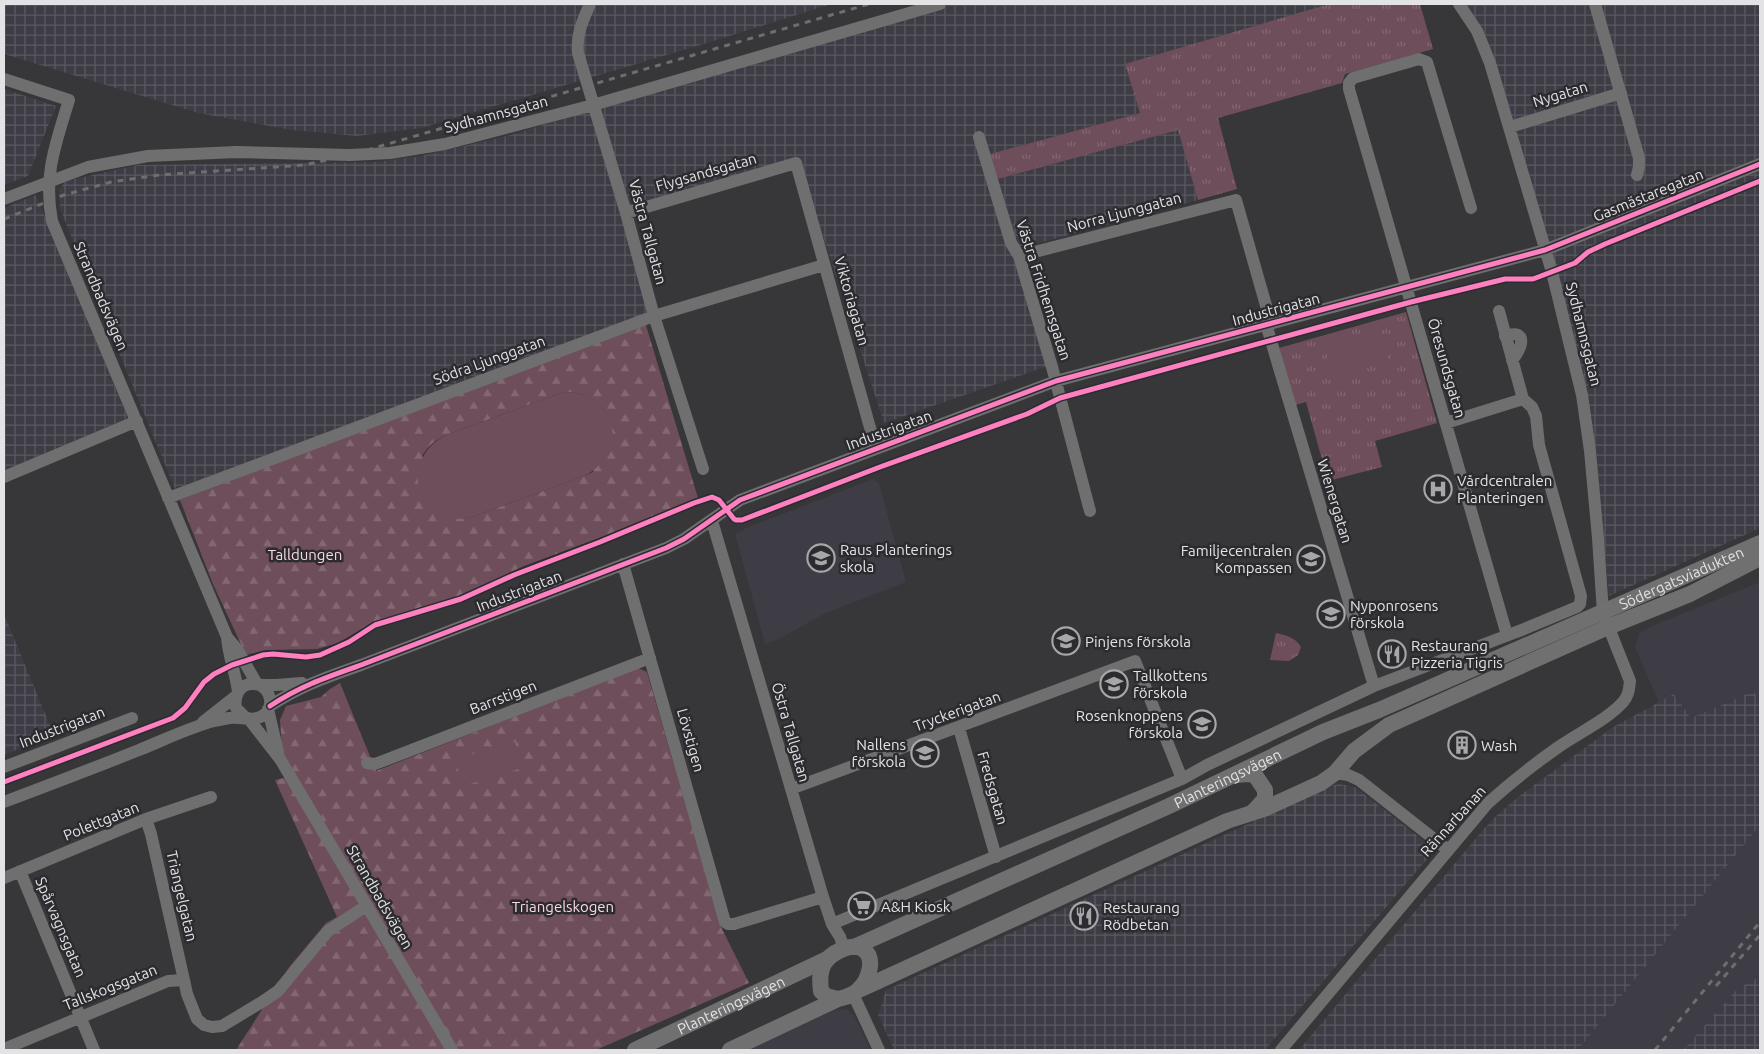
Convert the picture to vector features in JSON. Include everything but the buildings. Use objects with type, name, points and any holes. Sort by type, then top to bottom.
[{"type":"main road","name":"Södergatsviadukten","points":[[1606,620],[1758,552]]},
{"type":"main road","points":[[730,1050],[1227,821],[1252,813],[1321,783],[1335,773],[1354,751],[1389,725],[1606,620]]},
{"type":"main road","name":"Planteringsvägen","points":[[849,948],[1229,778],[1323,732],[1606,620]]},
{"type":"main road","points":[[1229,778],[1247,774],[1257,776],[1266,794],[1263,803],[1252,813]]},
{"type":"main road","points":[[849,948],[863,949],[869,956],[870,969],[850,994],[826,996],[821,991],[821,970],[827,959],[849,948]]},
{"type":"main road","name":"Planteringsvägen","points":[[635,1050],[827,959]]},
{"type":"street","name":"Västra Tallgatan","points":[[590,4],[581,23],[577,44],[578,53],[626,213],[654,316],[702,470]]},
{"type":"street","name":"Sydhamnsgatan","points":[[4,199],[88,166],[148,156],[236,152],[350,155],[422,149],[593,105],[940,4]]},
{"type":"street","name":"Sydhamnsgatan","points":[[1459,4],[1469,17],[1484,46],[1510,126],[1568,335],[1582,395],[1593,477],[1606,620]]},
{"type":"street","points":[[1595,4],[1639,158],[1637,175]]},
{"type":"street","name":"Öresundsgatan","points":[[1471,208],[1427,62],[1419,59],[1356,77],[1350,81],[1349,89],[1507,635]]},
{"type":"street","name":"Strandbadsvägen","points":[[4,79],[69,100],[53,153],[48,181],[48,201],[52,221],[226,637],[228,652],[236,679],[236,708],[247,718],[280,759],[452,1050]]},
{"type":"street","name":"Nygatan","points":[[1510,126],[1621,93]]},
{"type":"street","name":"Västra Fridhemsgatan","points":[[979,137],[1010,243],[1019,256],[1056,381],[1090,512]]},
{"type":"street","name":"Flygsandsgatan","points":[[626,213],[796,163]]},
{"type":"street","name":"Viktoriagatan","points":[[796,163],[876,449]]},
{"type":"street","name":"Gasmästaregatan","points":[[1545,250],[1759,165]]},
{"type":"street","name":"Norra Ljunggatan","points":[[1019,256],[1236,200]]},
{"type":"street","name":"Wienergatan","points":[[1236,200],[1269,323],[1374,686]]},
{"type":"street","name":"Industrigatan","points":[[269,708],[290,693],[314,681],[369,662],[684,539],[740,500],[1056,381],[1545,250]]},
{"type":"street","name":"Södra Ljunggatan","points":[[168,498],[654,316],[824,265]]},
{"type":"street","points":[[1446,423],[1523,400],[1499,311]]},
{"type":"street","name":"Planteringsvägen","points":[[832,924],[1182,779],[1206,765],[1374,686],[1572,610],[1580,604],[1581,596],[1538,445],[1536,416],[1532,407],[1523,400]]},
{"type":"street","points":[[4,477],[137,421]]},
{"type":"street","name":"Östra Tallgatan","points":[[712,521],[823,897],[832,924],[849,948]]},
{"type":"street","name":"Lövstigen","points":[[623,564],[725,922],[734,924],[823,897]]},
{"type":"street","name":"Rännarbanan","points":[[1281,1050],[1488,803],[1557,748],[1616,709],[1627,697],[1630,681],[1606,620]]},
{"type":"street","name":"Strandbadsvägen","points":[[226,637],[237,649],[258,685],[267,690],[270,724],[280,759]]},
{"type":"street","name":"Barrstigen","points":[[367,764],[375,764],[650,658]]},
{"type":"street","name":"Tryckerigatan","points":[[791,789],[1135,661],[1182,779]]},
{"type":"street","name":"Industrigatan","points":[[258,685],[276,686],[314,681]]},
{"type":"street","points":[[198,725],[246,685],[258,685]]},
{"type":"street","points":[[4,802],[198,725],[230,718],[259,718],[269,708]]},
{"type":"street","name":"Industrigatan","points":[[4,767],[132,718]]},
{"type":"street","name":"Fredsgatan","points":[[959,728],[996,857]]},
{"type":"street","points":[[1335,773],[1348,774],[1359,780],[1448,850]]},
{"type":"street","name":"Polettgatan","points":[[4,878],[146,819],[211,797]]},
{"type":"street","name":"Triangelgatan","points":[[146,819],[152,834],[184,980]]},
{"type":"street","name":"Spårvagnsgatan","points":[[20,871],[94,1050]]},
{"type":"street","points":[[184,980],[187,994],[197,1019],[204,1025],[212,1027],[222,1026],[258,1005],[278,990],[328,931],[366,906]]},
{"type":"street","name":"Tallskogsgatan","points":[[4,1049],[168,981],[184,980]]},
{"type":"street","points":[[850,994],[879,1050]]},
{"type":"shaded area","points":[[4,4],[832,4],[421,128],[357,136],[292,130],[198,113],[4,54]]},
{"type":"shaded area","points":[[952,4],[1329,4],[1125,64],[1140,113],[991,154],[998,179],[1178,130],[1198,200],[1013,250],[1048,366],[884,423],[798,160],[630,209],[598,106]]},
{"type":"shaded area","points":[[1465,4],[1760,4],[1760,528],[1609,596],[1596,450],[1558,274]]},
{"type":"shaded area","points":[[4,89],[56,106],[28,176],[4,185]]},
{"type":"shaded area","points":[[590,110],[651,312],[175,489],[60,209],[59,189],[66,181],[138,165],[376,162],[421,156],[511,135]]},
{"type":"shaded area","points":[[36,195],[128,418],[4,471],[4,208]]},
{"type":"shaded area","name":"Raus Planterings skola","points":[[873,479],[879,483],[906,582],[826,613],[779,639],[765,644],[735,534],[746,528]]},
{"type":"shaded area","points":[[1760,582],[1760,704],[1754,691],[1691,718],[1675,694],[1659,703],[1635,647],[1639,633]]},
{"type":"shaded area","points":[[4,614],[54,735],[4,755]]},
{"type":"shaded area","points":[[1754,691],[1760,704],[1760,825],[1578,1050],[1299,1050],[1482,831],[1518,797],[1613,727],[1674,694],[1691,718]]},
{"type":"shaded area","points":[[1339,784],[1359,790],[1424,841],[1428,850],[1427,859],[1265,1050],[894,1050],[878,1015],[886,990]]},
{"type":"shaded area","points":[[1760,825],[1760,976],[1737,989],[1683,1050],[1578,1050]]},
{"type":"shaded area","points":[[1760,976],[1760,1050],[1683,1050],[1737,989]]},
{"type":"shaded area","points":[[844,1009],[850,1011],[855,1017],[871,1050],[747,1050],[835,1010]]},
{"type":"green space","points":[[1329,4],[1420,4],[1433,49],[1345,74],[1342,83],[1218,118],[1237,189],[1198,200],[1178,130],[998,179],[990,154],[1140,113],[1125,64]]},
{"type":"green space","points":[[1406,312],[1437,423],[1375,441],[1382,467],[1328,481],[1306,402],[1295,405],[1279,348]]},
{"type":"green space","name":"Talldungen","points":[[645,322],[698,498],[524,566],[461,595],[373,622],[338,643],[317,649],[265,650],[246,655],[213,584],[180,500]],"holes":[[[564,392],[576,393],[587,397],[605,411],[593,472],[466,519],[422,456],[427,449],[435,441],[446,435]]]},
{"type":"green space","points":[[1381,332],[1387,360],[1332,374],[1325,349],[1326,345]]},
{"type":"green space","points":[[564,392],[582,395],[596,402],[606,412],[612,425],[612,439],[608,453],[599,466],[584,476],[466,519],[448,516],[434,509],[424,499],[419,486],[418,472],[422,458],[431,446],[446,435]]},
{"type":"green space","points":[[1276,633],[1296,641],[1301,647],[1298,655],[1289,661],[1270,660]]},
{"type":"green space","name":"Triangelskogen","points":[[638,668],[647,672],[721,927],[749,983],[596,1050],[236,1050],[290,966],[326,923],[337,917],[275,780],[284,778],[280,720],[286,706],[321,697],[340,683],[376,771]]},
{"type":"green space","points":[[515,742],[522,768],[463,786],[455,759]]},
{"type":"railway","points":[[4,219],[64,195],[111,182],[159,175],[304,165],[350,155],[869,4]]},
{"type":"railway","points":[[1655,1050],[1760,922]]},
{"type":"railway","points":[[1716,986],[1760,935]]},
{"type":"cycle path","points":[[270,706],[303,687],[325,678],[666,548],[684,539],[740,500],[1056,381],[1545,250],[1760,164]]},
{"type":"cycle path","points":[[4,782],[173,718],[185,708],[204,682],[214,674],[232,665],[263,655],[306,657],[320,655],[349,642],[375,625],[461,599],[514,575],[694,503],[712,497],[719,500],[734,519],[742,520],[880,467],[1027,414],[1060,398],[1411,302],[1505,279],[1533,279],[1575,263],[1588,252],[1605,244],[1760,181]]},
{"type":"place","name":"Vårdcentralen Planteringen","points":[[1438,489]]},
{"type":"place","name":"Raus Planterings skola","points":[[821,558]]},
{"type":"place","name":"Familjecentralen Kompassen","points":[[1311,559]]},
{"type":"place","name":"Nyponrosens förskola","points":[[1331,614]]},
{"type":"place","name":"Pinjens förskola","points":[[1066,641]]},
{"type":"place","name":"Restaurang Pizzeria Tigris","points":[[1392,654]]},
{"type":"place","name":"Tallkottens förskola","points":[[1114,684]]},
{"type":"place","name":"Rosenknoppens förskola","points":[[1202,724]]},
{"type":"place","name":"Wash","points":[[1462,745]]},
{"type":"place","name":"Nallens förskola","points":[[925,753]]},
{"type":"place","name":"A&H Kiosk","points":[[862,906]]},
{"type":"place","name":"Restaurang Rödbetan","points":[[1084,916]]}]
